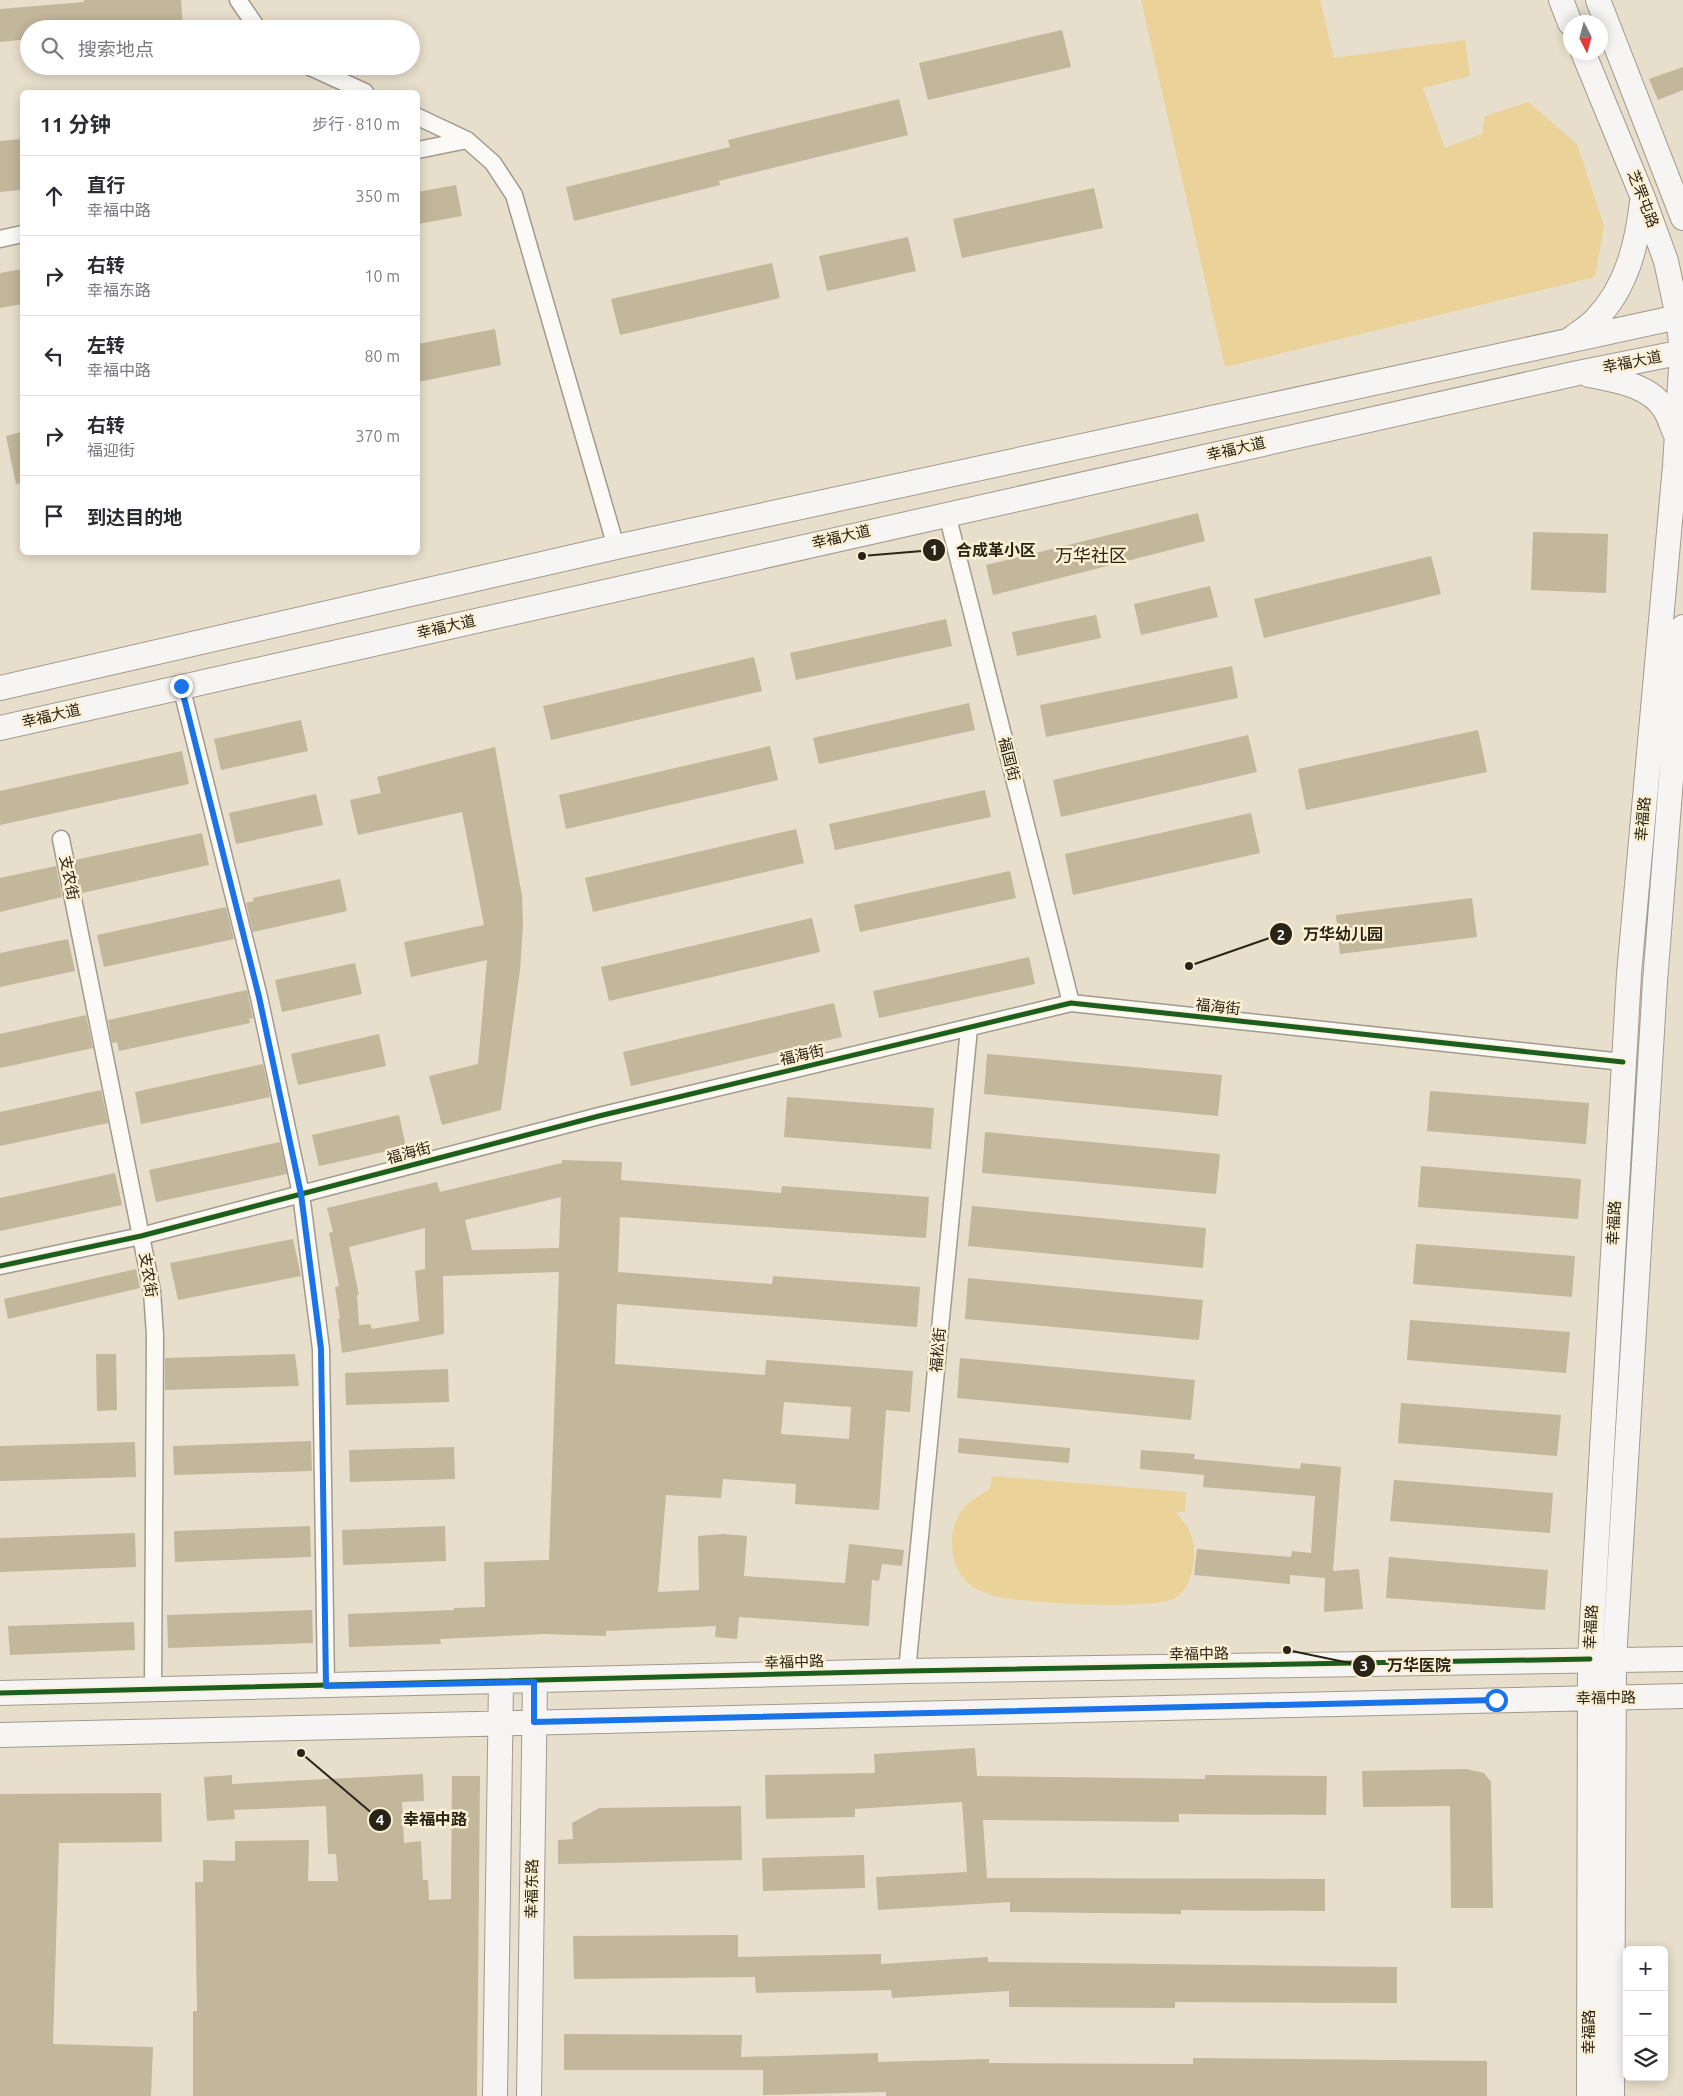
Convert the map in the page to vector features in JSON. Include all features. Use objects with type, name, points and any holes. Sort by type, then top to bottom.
[{"type":"main road","points":[[1561,0],[1567,15]]},
{"type":"main road","name":"芝罘屯路","points":[[1598,0],[1683,218]]},
{"type":"main road","name":"芝罘屯路","points":[[1586,60],[1643,198],[1666,261],[1680,316],[1683,352]]},
{"type":"main road","points":[[1659,153],[1683,194]]},
{"type":"main road","points":[[1569,341],[1596,319],[1616,291],[1633,258],[1643,198]]},
{"type":"main road","points":[[0,688],[616,547],[1680,316]]},
{"type":"main road","name":"幸福大道","points":[[0,728],[1578,373],[1683,352]]},
{"type":"main road","name":"幸福路","points":[[1589,2096],[1588,1698],[1590,1659],[1623,1062],[1683,352]]},
{"type":"main road","points":[[1578,373],[1622,382],[1647,392],[1664,408],[1677,437]]},
{"type":"main road","name":"幸福路","points":[[1612,2096],[1614,1660],[1655,982],[1683,627]]},
{"type":"main road","name":"幸福中路","points":[[0,1693],[534,1682],[908,1671],[1683,1659]]},
{"type":"main road","points":[[495,2096],[501,1682]]},
{"type":"main road","name":"幸福东路","points":[[529,2096],[534,1682]]},
{"type":"main road","name":"幸福中路","points":[[0,1735],[1683,1696]]},
{"type":"street","points":[[238,0],[252,20]]},
{"type":"street","points":[[328,75],[361,90]]},
{"type":"street","points":[[420,118],[467,140],[493,163],[514,195],[616,547]]},
{"type":"street","points":[[420,150],[467,140]]},
{"type":"street","points":[[0,239],[20,234]]},
{"type":"street","name":"福国街","points":[[947,514],[1070,1004]]},
{"type":"street","points":[[181,686],[259,997],[301,1194],[321,1349],[326,1686]]},
{"type":"street","name":"支农街","points":[[61,839],[152,1291],[155,1335],[153,1689]]},
{"type":"street","name":"福海街","points":[[0,1266],[141,1236],[599,1116],[1070,1004],[1623,1062]]},
{"type":"street","name":"福松街","points":[[908,1671],[968,1028]]},
{"type":"shaded area","points":[[1141,0],[1320,0],[1334,58],[1465,40],[1470,76],[1423,88],[1445,148],[1482,134],[1485,116],[1528,102],[1577,144],[1604,226],[1595,277],[1225,367]]},
{"type":"shaded area","points":[[992,1476],[1186,1492],[1185,1512],[1175,1512],[1185,1523],[1193,1540],[1194,1562],[1186,1587],[1175,1598],[1162,1602],[1115,1605],[1009,1599],[994,1596],[973,1587],[959,1571],[952,1550],[952,1539],[957,1518],[966,1506],[990,1489]]},
{"type":"building","points":[[84,0],[181,0],[182,20],[20,20],[20,40],[0,42],[0,9],[84,2]]},
{"type":"building","points":[[1062,30],[1071,67],[928,100],[919,63]]},
{"type":"building","points":[[1683,67],[1683,90],[1658,100],[1649,79]]},
{"type":"building","points":[[899,99],[908,135],[719,181],[720,185],[574,221],[566,187],[730,147],[728,140]]},
{"type":"building","points":[[20,139],[20,190],[0,192],[0,141]]},
{"type":"building","points":[[456,185],[462,216],[420,224],[420,192]]},
{"type":"building","points":[[1094,188],[1103,228],[962,258],[953,219]]},
{"type":"building","points":[[908,237],[916,271],[827,291],[819,256]]},
{"type":"building","points":[[772,263],[780,298],[620,335],[611,299]]},
{"type":"building","points":[[20,269],[20,304],[0,308],[0,273]]},
{"type":"building","points":[[495,329],[501,365],[420,382],[420,344]]},
{"type":"building","points":[[20,432],[20,483],[16,484],[6,436]]},
{"type":"building","points":[[1198,513],[1205,541],[993,595],[986,565]]},
{"type":"building","points":[[1533,532],[1608,534],[1606,593],[1531,590]]},
{"type":"building","points":[[1431,556],[1441,594],[1264,638],[1254,599]]},
{"type":"building","points":[[1210,586],[1218,617],[1141,635],[1134,604]]},
{"type":"building","points":[[1096,615],[1101,638],[1017,656],[1012,632]]},
{"type":"building","points":[[946,619],[952,646],[796,680],[790,653]]},
{"type":"building","points":[[754,657],[762,691],[551,740],[543,706]]},
{"type":"building","points":[[1232,666],[1238,698],[1046,737],[1040,705]]},
{"type":"building","points":[[969,703],[975,730],[819,764],[813,738]]},
{"type":"building","points":[[301,720],[308,751],[221,770],[214,739]]},
{"type":"building","points":[[1478,730],[1487,772],[1306,810],[1298,769]]},
{"type":"building","points":[[1248,735],[1257,772],[1061,817],[1053,780]]},
{"type":"building","points":[[770,746],[778,780],[566,829],[559,795]]},
{"type":"building","points":[[495,747],[522,896],[523,925],[520,970],[501,1110],[442,1125],[429,1076],[478,1064],[487,960],[411,977],[404,942],[484,925],[462,812],[358,835],[350,800],[381,793],[377,777]]},
{"type":"building","points":[[182,751],[189,784],[0,825],[0,791]]},
{"type":"building","points":[[985,790],[991,817],[835,850],[829,824]]},
{"type":"building","points":[[316,794],[323,825],[236,844],[229,813]]},
{"type":"building","points":[[1251,813],[1260,853],[1073,895],[1065,854]]},
{"type":"building","points":[[796,829],[804,863],[593,912],[585,878]]},
{"type":"building","points":[[202,833],[209,865],[82,893],[75,860]]},
{"type":"building","points":[[56,866],[62,897],[0,912],[0,878]]},
{"type":"building","points":[[1010,871],[1016,898],[860,932],[854,905]]},
{"type":"building","points":[[340,879],[347,911],[253,932],[246,903],[254,901],[253,898]]},
{"type":"building","points":[[1472,898],[1477,937],[1340,954],[1336,915]]},
{"type":"building","points":[[226,907],[234,939],[104,967],[97,935]]},
{"type":"building","points":[[812,918],[820,952],[609,1001],[601,967]]},
{"type":"building","points":[[68,939],[75,971],[0,987],[0,953]]},
{"type":"building","points":[[1029,957],[1035,984],[879,1018],[873,991]]},
{"type":"building","points":[[355,963],[362,994],[282,1012],[275,980]]},
{"type":"building","points":[[247,990],[253,1018],[249,1019],[250,1023],[119,1051],[117,1042],[112,1043],[108,1020]]},
{"type":"building","points":[[834,1003],[842,1037],[631,1086],[623,1052]]},
{"type":"building","points":[[86,1015],[93,1048],[0,1068],[0,1034]]},
{"type":"building","points":[[379,1034],[386,1066],[298,1085],[291,1054]]},
{"type":"building","points":[[987,1054],[1222,1075],[1218,1116],[984,1094]]},
{"type":"building","points":[[263,1064],[270,1097],[141,1124],[135,1092]]},
{"type":"building","points":[[101,1090],[108,1123],[0,1146],[0,1112]]},
{"type":"building","points":[[1430,1091],[1589,1103],[1586,1144],[1427,1131]]},
{"type":"building","points":[[787,1097],[934,1108],[931,1149],[784,1137]]},
{"type":"building","points":[[399,1115],[406,1147],[319,1166],[312,1135]]},
{"type":"building","points":[[985,1132],[1220,1154],[1216,1194],[982,1173]]},
{"type":"building","points":[[280,1142],[287,1174],[156,1202],[149,1170]]},
{"type":"building","points":[[562,1160],[622,1162],[621,1180],[781,1193],[782,1186],[929,1197],[926,1238],[620,1217],[618,1272],[772,1284],[773,1276],[920,1287],[917,1327],[617,1304],[615,1364],[765,1375],[766,1360],[913,1371],[910,1412],[886,1410],[879,1510],[795,1504],[796,1484],[723,1479],[721,1498],[666,1495],[658,1592],[699,1590],[698,1536],[723,1534],[747,1536],[744,1576],[845,1583],[849,1544],[904,1550],[902,1566],[882,1564],[879,1581],[872,1580],[869,1626],[739,1617],[737,1639],[715,1637],[716,1626],[606,1631],[606,1636],[544,1634],[440,1639],[441,1644],[349,1647],[348,1614],[485,1607],[484,1562],[549,1560],[559,1272],[443,1276],[444,1334],[342,1353],[338,1319],[340,1319],[335,1287],[339,1286],[329,1233],[333,1232],[327,1208],[437,1182],[440,1192],[562,1163]],"holes":[[[561,1197],[559,1248],[472,1250],[465,1220]],[[425,1228],[425,1269],[415,1271],[419,1321],[372,1329],[370,1324],[359,1325],[357,1295],[359,1295],[349,1247]],[[784,1402],[851,1407],[849,1439],[781,1434]]]},
{"type":"building","points":[[1421,1166],[1581,1179],[1578,1219],[1418,1207]]},
{"type":"building","points":[[115,1173],[122,1205],[0,1231],[0,1198]]},
{"type":"building","points":[[972,1206],[1206,1228],[1203,1268],[968,1246]]},
{"type":"building","points":[[293,1239],[301,1276],[178,1300],[170,1263]]},
{"type":"building","points":[[1416,1244],[1575,1256],[1572,1297],[1413,1284]]},
{"type":"building","points":[[136,1269],[140,1288],[8,1319],[4,1299]]},
{"type":"building","points":[[968,1278],[1203,1300],[1199,1340],[965,1319]]},
{"type":"building","points":[[1410,1320],[1570,1332],[1566,1373],[1407,1360]]},
{"type":"building","points":[[96,1354],[116,1354],[117,1410],[97,1411]]},
{"type":"building","points":[[295,1354],[299,1386],[165,1390],[165,1358]]},
{"type":"building","points":[[960,1358],[1195,1380],[1191,1420],[957,1398]]},
{"type":"building","points":[[448,1369],[449,1402],[346,1405],[345,1373]]},
{"type":"building","points":[[1401,1403],[1561,1415],[1557,1456],[1398,1443]]},
{"type":"building","points":[[959,1438],[1070,1448],[1069,1463],[958,1453]]},
{"type":"building","points":[[311,1441],[312,1471],[174,1475],[173,1446]]},
{"type":"building","points":[[135,1442],[136,1477],[0,1481],[0,1446]]},
{"type":"building","points":[[454,1447],[455,1479],[350,1482],[349,1450]]},
{"type":"building","points":[[1141,1450],[1195,1454],[1194,1459],[1300,1469],[1301,1463],[1341,1467],[1333,1571],[1359,1569],[1363,1609],[1324,1612],[1325,1578],[1290,1575],[1290,1584],[1194,1575],[1197,1549],[1291,1557],[1292,1551],[1311,1553],[1315,1496],[1203,1487],[1204,1475],[1140,1469]]},
{"type":"building","points":[[1394,1480],[1553,1493],[1550,1533],[1390,1521]]},
{"type":"building","points":[[310,1526],[311,1557],[175,1562],[174,1531]]},
{"type":"building","points":[[445,1526],[446,1561],[343,1565],[342,1530]]},
{"type":"building","points":[[135,1533],[136,1567],[0,1572],[0,1538]]},
{"type":"building","points":[[1389,1557],[1548,1570],[1545,1610],[1386,1598]]},
{"type":"building","points":[[312,1610],[313,1643],[168,1648],[167,1615]]},
{"type":"building","points":[[134,1622],[135,1650],[10,1655],[8,1626]]},
{"type":"building","points":[[975,1748],[977,1776],[1205,1779],[1205,1775],[1327,1776],[1326,1815],[1179,1814],[1179,1822],[983,1820],[987,1878],[1325,1879],[1325,1911],[1181,1910],[1181,1914],[1010,1912],[1010,1902],[878,1910],[876,1877],[967,1872],[962,1802],[855,1809],[855,1817],[766,1819],[765,1775],[875,1773],[874,1754]]},
{"type":"building","points":[[1466,1769],[1484,1773],[1491,1782],[1493,1908],[1451,1908],[1450,1806],[1363,1807],[1362,1771]]},
{"type":"building","points":[[423,1774],[424,1801],[402,1802],[404,1843],[421,1841],[423,1880],[428,1880],[429,1900],[451,1899],[452,1776],[480,1776],[477,2096],[193,2096],[193,2011],[197,2011],[195,1882],[203,1882],[203,1860],[235,1861],[235,1841],[309,1840],[308,1881],[338,1881],[336,1854],[328,1854],[326,1806],[234,1810],[235,1819],[207,1821],[204,1777],[232,1775],[232,1784]]},
{"type":"building","points":[[161,1793],[162,1842],[59,1843],[53,2044],[153,2047],[151,2096],[0,2096],[0,1794]]},
{"type":"building","points":[[741,1806],[742,1860],[558,1864],[558,1840],[573,1839],[572,1823],[599,1808]]},
{"type":"building","points":[[864,1855],[865,1888],[763,1891],[762,1858]]},
{"type":"building","points":[[738,1935],[738,1957],[881,1954],[881,1964],[988,1957],[988,1962],[1397,1967],[1397,2003],[1175,2002],[1175,2008],[1009,2007],[1009,1991],[892,1998],[891,1990],[756,1993],[755,1977],[574,1979],[573,1936]]},
{"type":"building","points":[[564,2034],[742,2035],[741,2057],[878,2053],[878,2062],[989,2059],[989,2063],[1193,2064],[1193,2058],[1487,2061],[1487,2096],[886,2096],[886,2092],[763,2095],[763,2070],[564,2070]]},
{"type":"cycle path","points":[[0,1266],[141,1236],[599,1116],[1071,1003],[1623,1062]]},
{"type":"cycle path","points":[[0,1693],[907,1671],[1590,1659]]},
{"type":"place","name":"合成革小区","points":[[862,556]]},
{"type":"place","name":"万华幼儿园","points":[[1189,966]]},
{"type":"place","name":"万华医院","points":[[1287,1650]]},
{"type":"place","name":"幸福中路","points":[[301,1753]]},
{"type":"district","name":"万华社区","points":[[1091,556]]},
{"type":"route","points":[[181,686],[259,997],[301,1194],[321,1349],[326,1686],[534,1682],[534,1722],[1496,1700]]}]
